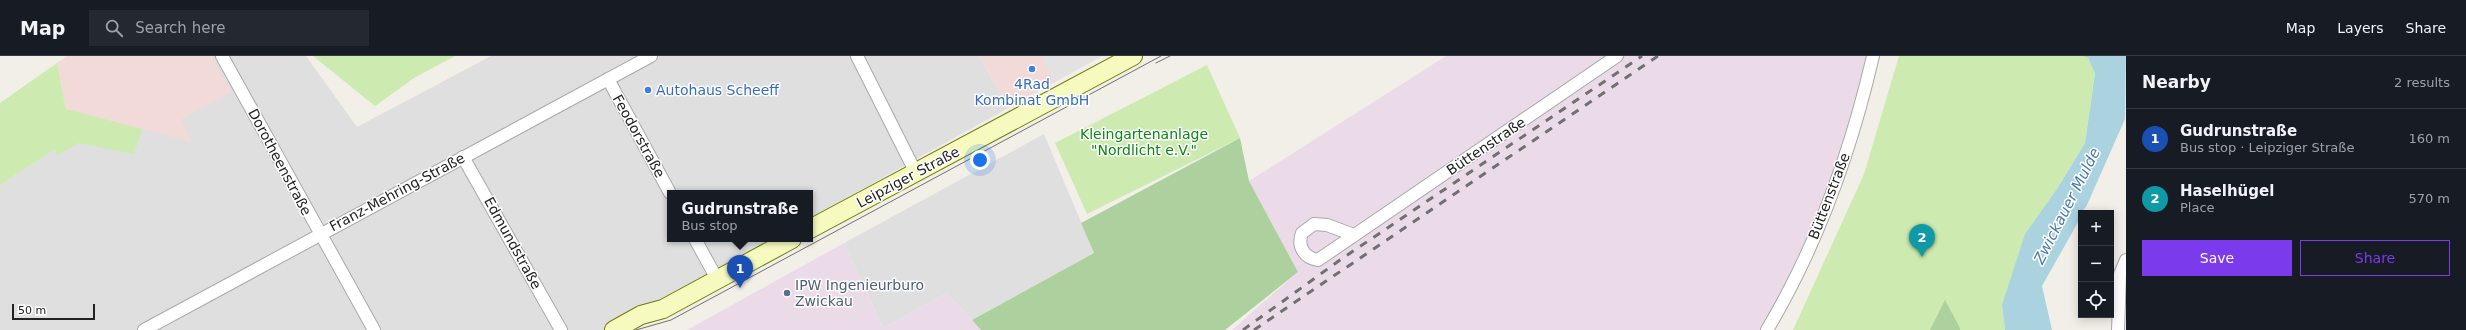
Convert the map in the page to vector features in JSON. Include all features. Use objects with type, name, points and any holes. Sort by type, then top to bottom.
[{"type":"street","name":"Dorotheenstraße","points":[[222,56],[319,234],[374,330]]},
{"type":"street","name":"Franz-Mehring-Straße","points":[[144,330],[319,234],[651,56]]},
{"type":"street","points":[[857,56],[916,173]]},
{"type":"street","name":"Leipziger Straße","points":[[813,227],[1133,56]]},
{"type":"street","name":"Büttenstraße","points":[[1354,235],[1617,56]]},
{"type":"street","name":"Büttenstraße","points":[[1767,330],[1786,298],[1823,216],[1843,162],[1873,56]]},
{"type":"street","name":"Feodorstraße","points":[[608,79],[668,190]]},
{"type":"street","name":"Edmundstraße","points":[[463,157],[561,330]]},
{"type":"street","points":[[697,242],[717,279]]},
{"type":"street","points":[[614,330],[641,315],[663,309],[786,242]]},
{"type":"street","points":[[2118,330],[2120,274],[2126,260]]},
{"type":"street","points":[[641,330],[663,309]]},
{"type":"shaded area","points":[[67,56],[211,56],[232,92],[181,119],[192,142],[66,109],[57,63]]},
{"type":"shaded area","points":[[68,56],[306,56],[357,127],[491,56],[979,56],[1008,108],[813,216],[813,190],[667,190],[667,242],[768,242],[604,330],[0,330],[0,185],[71,138]]},
{"type":"shaded area","points":[[979,56],[1102,56],[1008,108]]},
{"type":"shaded area","points":[[1041,56],[1102,56],[1054,82]]},
{"type":"shaded area","points":[[1446,56],[1870,56],[1834,175],[1807,244],[1780,299],[1760,330],[1232,330],[1298,272],[1249,181]]},
{"type":"shaded area","points":[[1044,134],[1094,253],[972,320],[947,293],[883,328],[844,243]]},
{"type":"shaded area","points":[[844,243],[883,328],[947,293],[981,330],[687,330]]},
{"type":"green space","points":[[313,56],[455,56],[414,78],[375,106]]},
{"type":"green space","points":[[1899,56],[2082,56],[2088,58],[2095,72],[2085,143],[2057,189],[2002,305],[2005,330],[1793,330],[1864,174]]},
{"type":"green space","points":[[57,63],[66,109],[142,129],[134,154],[78,143],[57,156],[55,149],[0,185],[0,103]]},
{"type":"green space","name":"Kleingartenanlage \"Nordlicht e.V.\"","points":[[1207,65],[1240,138],[1087,214],[1055,143]]},
{"type":"green space","points":[[1240,138],[1249,181],[1298,272],[1225,330],[981,330],[972,320],[1094,253],[1081,223]]},
{"type":"green space","points":[[1945,300],[1960,330],[1930,330]]},
{"type":"water","name":"Zwickauer Mulde","points":[[2082,56],[2126,56],[2125,119],[2087,205],[2083,210],[2078,210],[2078,222],[2042,286],[2052,330],[2005,330],[2002,305],[2025,234],[2057,189],[2085,143],[2095,73],[2088,58]]},
{"type":"tram line","points":[[636,330],[671,320],[1161,56]]},
{"type":"tram line","points":[[1156,63],[1170,56]]},
{"type":"railway","points":[[1243,330],[1340,260],[1642,56]]},
{"type":"railway","points":[[1254,330],[1658,56]]},
{"type":"place","name":"4Rad Kombinat GmbH","points":[[1032,69]]},
{"type":"place","name":"Autohaus Scheeff","points":[[648,90]]},
{"type":"place","name":"Haselhügel","points":[[1922,257]]},
{"type":"place","name":"Gudrunstraße","points":[[740,288]]},
{"type":"place","name":"IPW Ingenieurburo Zwickau","points":[[787,293]]}]
